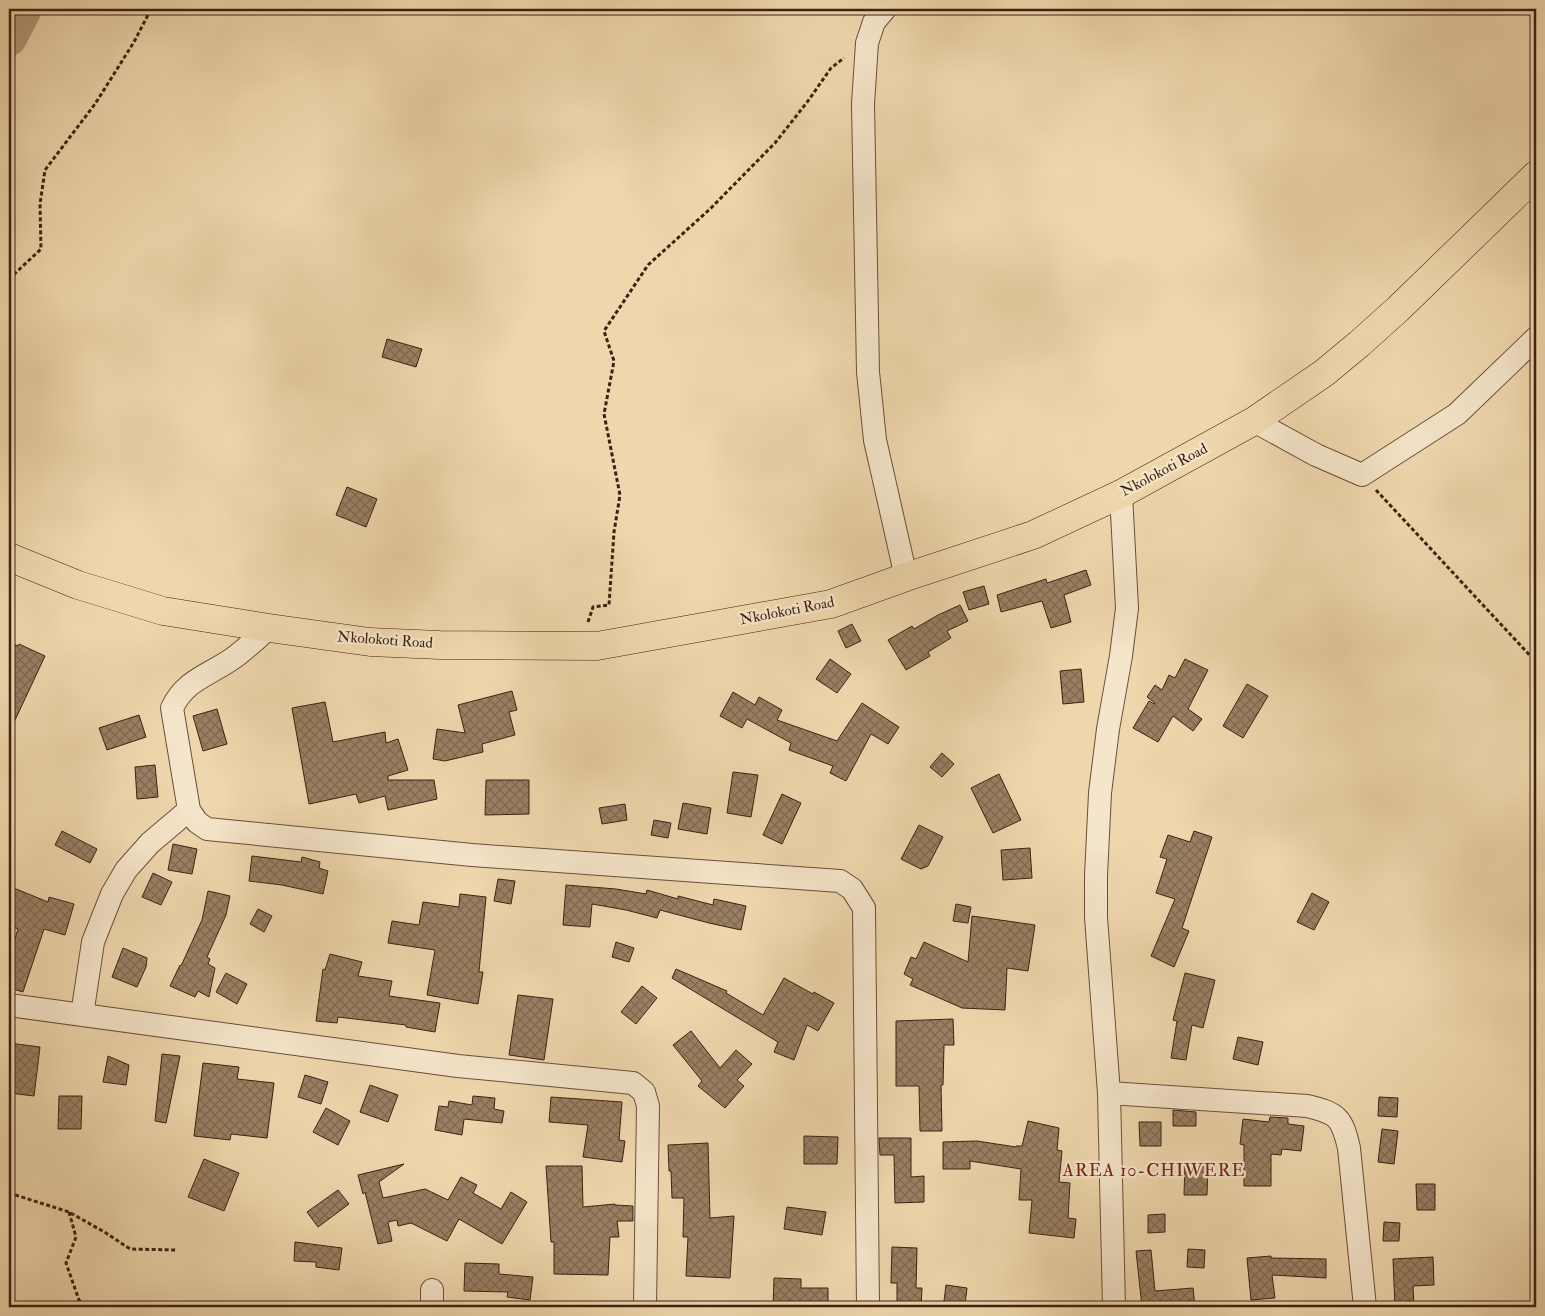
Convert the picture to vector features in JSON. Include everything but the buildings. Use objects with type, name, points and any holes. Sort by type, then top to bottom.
[{"type":"main road","name":"Nkolokoti Road","points":[[9,557],[78,585],[163,611],[370,642],[597,646],[831,604],[1033,535],[1121,494],[1254,421],[1324,373],[1366,338],[1536,175]]},
{"type":"street","points":[[885,9],[874,22],[867,42],[864,104],[868,372],[875,440],[906,577]]},
{"type":"street","points":[[1254,421],[1316,455],[1362,475],[1457,414],[1536,338]]},
{"type":"street","points":[[1114,1307],[1109,1092],[1096,916],[1096,876],[1100,793],[1106,738],[1127,608],[1121,494]]},
{"type":"street","points":[[269,628],[232,659],[186,687],[177,696],[172,708],[189,810],[197,822],[207,829],[472,855],[840,882],[852,889],[864,908],[868,1307]]},
{"type":"street","points":[[82,1015],[93,942],[112,894],[126,870],[150,843],[189,810]]},
{"type":"street","points":[[9,1006],[458,1066],[633,1083],[644,1092],[648,1106],[646,1307]]},
{"type":"street","points":[[1109,1092],[1307,1106],[1322,1109],[1334,1115],[1344,1125],[1350,1148],[1365,1307]]},
{"type":"path","points":[[9,279],[41,249],[40,204],[45,170],[95,104],[134,42],[151,9]]},
{"type":"path","points":[[579,646],[593,607],[609,605],[614,532],[620,495],[604,414],[614,361],[604,331],[648,265],[710,209],[775,144],[831,68],[867,42]]},
{"type":"path","points":[[1362,475],[1536,662]]},
{"type":"path","points":[[9,1193],[69,1212],[106,1233],[130,1250],[176,1250]]},
{"type":"path","points":[[69,1212],[76,1237],[66,1264],[79,1300],[86,1307]]},
{"type":"waterway","points":[[9,38],[24,9]]},
{"type":"district","name":"AREA 10-CHIWERE","points":[[1154,1170]]}]
